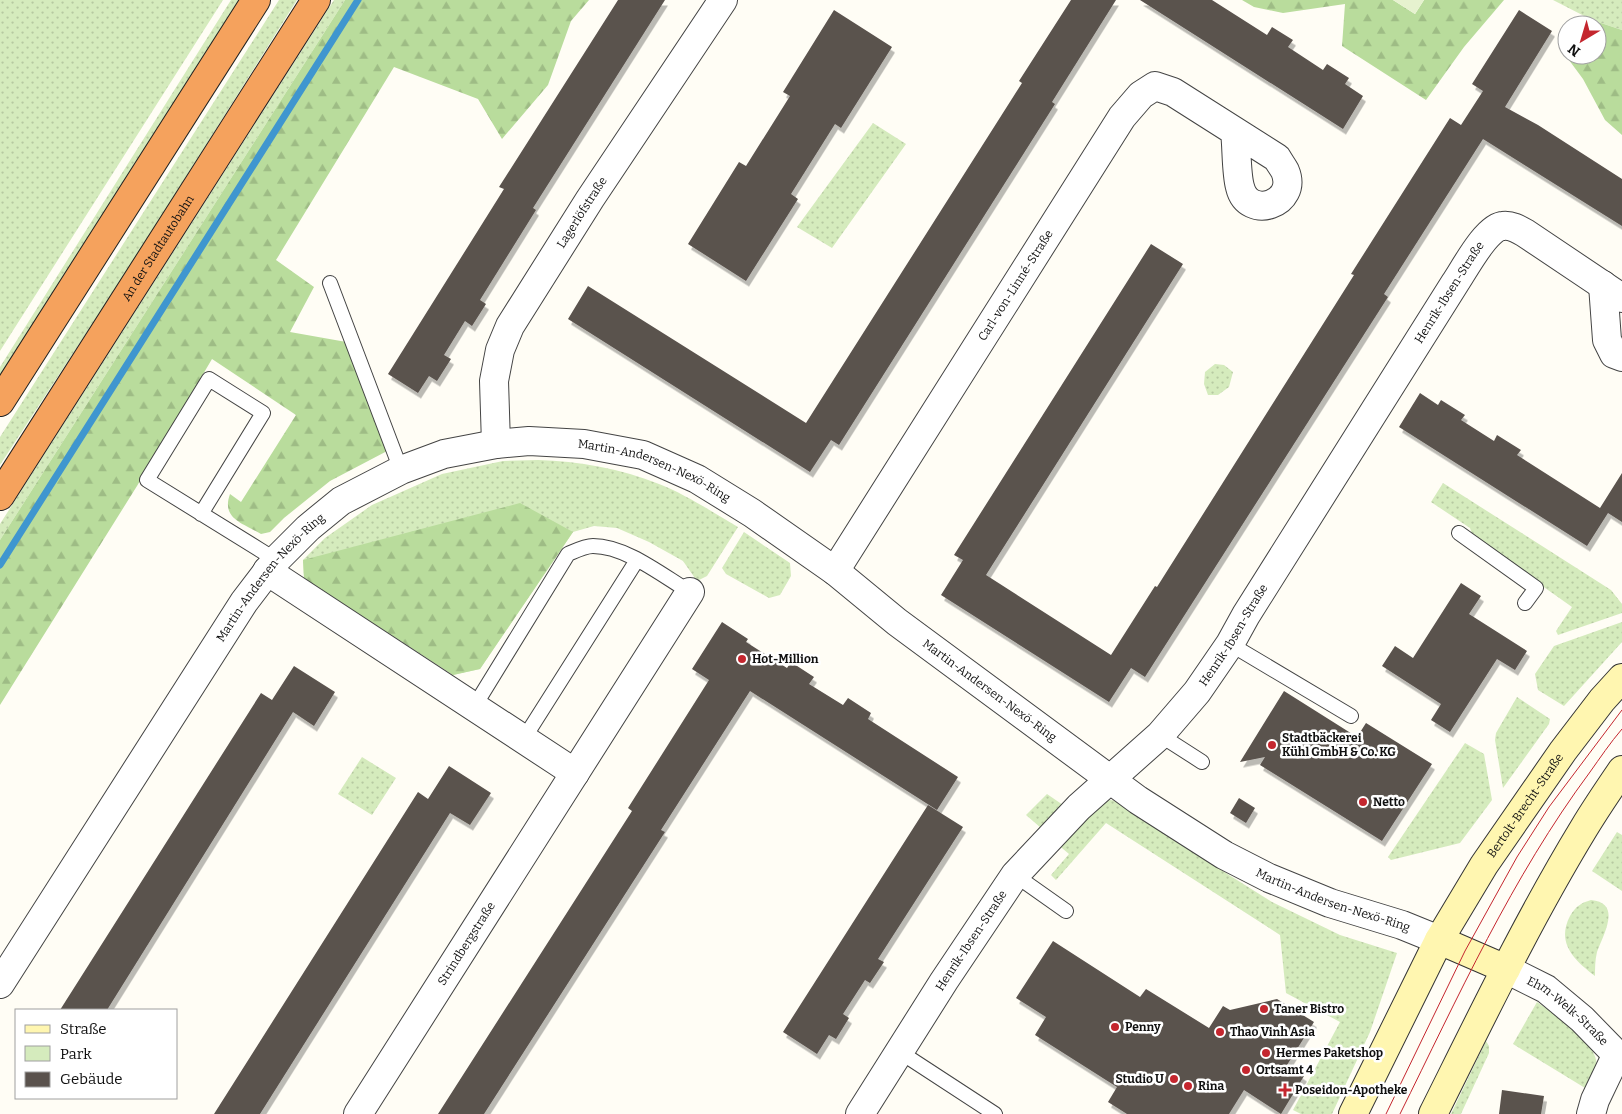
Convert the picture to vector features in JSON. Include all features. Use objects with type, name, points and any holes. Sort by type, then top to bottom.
[{"type":"highway","points":[[0,402],[256,0]]},
{"type":"highway","name":"An der Stadtautobahn","points":[[0,496],[316,0]]},
{"type":"main road","name":"Bertolt-Brecht-Straße","points":[[1354,1114],[1439,940],[1494,849],[1563,751],[1602,700],[1622,678]]},
{"type":"main road","points":[[1433,1114],[1506,969],[1584,828],[1622,770]]},
{"type":"main road","points":[[1439,940],[1506,969]]},
{"type":"street","name":"Lagerlöfstraße","points":[[496,444],[494,381],[500,350],[510,326],[590,199],[723,0]]},
{"type":"street","name":"Carl-von-Linné-Straße","points":[[835,571],[1122,117],[1141,95],[1155,86],[1173,92],[1236,132]]},
{"type":"street","name":"Henrik-Ibsen-Straße","points":[[860,1114],[944,981],[1016,875],[1079,807],[1160,735],[1198,692],[1230,644],[1246,615],[1450,291],[1489,233],[1501,226],[1513,227],[1525,233],[1613,292],[1607,340],[1614,354],[1622,357]]},
{"type":"street","name":"Martin-Andersen-Nexö-Ring","points":[[0,984],[244,602],[271,565],[308,528],[341,501],[401,470],[444,454],[496,444],[529,441],[584,444],[643,455],[697,479],[752,513],[835,571],[897,622],[1110,778],[1184,830],[1224,855],[1269,878],[1330,903],[1402,925],[1439,940]]},
{"type":"street","points":[[271,565],[474,707],[575,773]]},
{"type":"street","name":"Strindbergstraße","points":[[358,1114],[690,592]]},
{"type":"street","name":"Ehm-Welk-Straße","points":[[1506,969],[1546,989],[1582,1019],[1620,1057]]},
{"type":"street","points":[[1598,1109],[1620,1057]]},
{"type":"lane","points":[[330,283],[401,470]]},
{"type":"lane","points":[[202,514],[263,413],[208,380],[147,480],[202,514],[271,565]]},
{"type":"lane","points":[[1459,533],[1536,588],[1525,603]]},
{"type":"lane","points":[[474,707],[568,554],[592,546],[612,549],[637,560],[690,592]]},
{"type":"lane","points":[[523,740],[637,560]]},
{"type":"lane","points":[[1230,644],[1351,716]]},
{"type":"lane","points":[[1160,735],[1202,762]]},
{"type":"lane","points":[[1016,875],[1066,911]]},
{"type":"lane","points":[[900,1052],[995,1114]]},
{"type":"green space","points":[[0,0],[223,0],[0,351]]},
{"type":"green space","points":[[231,0],[242,0],[0,381],[0,367]]},
{"type":"green space","points":[[279,0],[297,0],[128,269],[0,465],[0,437]]},
{"type":"green space","points":[[334,0],[345,0],[0,540],[0,524]]},
{"type":"green space","points":[[345,0],[589,0],[571,21],[548,85],[502,139],[478,99],[394,67],[276,260],[314,287],[290,332],[352,343],[389,450],[330,481],[284,518],[270,532],[261,534],[231,515],[228,502],[230,494],[241,502],[296,415],[212,359],[137,486],[0,705],[0,540]]},
{"type":"green space","points":[[1242,0],[1393,0],[1415,14],[1424,0],[1504,0],[1464,47],[1426,100],[1342,46],[1345,4],[1283,13],[1254,7]]},
{"type":"green space","points":[[1393,0],[1424,0],[1415,14]]},
{"type":"green space","points":[[1553,0],[1622,0],[1622,30],[1607,25],[1607,15],[1582,15]]},
{"type":"green space","points":[[1607,25],[1622,30],[1622,135],[1605,120],[1583,79],[1573,65],[1607,65]]},
{"type":"green space","points":[[873,123],[906,144],[832,248],[797,227]]},
{"type":"green space","points":[[1215,364],[1224,365],[1233,372],[1229,387],[1218,395],[1208,395],[1204,384],[1205,372]]},
{"type":"green space","points":[[538,460],[600,467],[645,479],[679,493],[738,527],[707,576],[697,581],[683,561],[649,542],[617,528],[594,526],[573,532],[480,669],[453,675],[304,578],[303,560],[325,538],[372,505],[442,474],[503,461]]},
{"type":"green space","points":[[1443,483],[1611,590],[1622,604],[1622,613],[1558,635],[1556,631],[1572,607],[1473,537],[1470,528],[1431,502]]},
{"type":"green space","points":[[520,503],[573,532],[480,669],[453,675],[304,578],[303,560]]},
{"type":"green space","points":[[744,532],[790,563],[791,576],[780,595],[769,598],[726,574],[722,568]]},
{"type":"green space","points":[[1622,622],[1622,642],[1564,706],[1538,690],[1535,674],[1554,646]]},
{"type":"green space","points":[[1517,697],[1550,719],[1549,724],[1503,788],[1495,740],[1496,733]]},
{"type":"green space","points":[[1465,743],[1484,754],[1492,800],[1460,843],[1391,860],[1388,857]]},
{"type":"green space","points":[[362,757],[396,778],[372,815],[338,794]]},
{"type":"green space","points":[[1047,794],[1063,805],[1041,828],[1026,815]]},
{"type":"green space","points":[[1110,800],[1120,801],[1129,806],[1229,875],[1272,902],[1340,935],[1397,953],[1370,1032],[1332,1114],[1301,1114],[1293,1110],[1340,1022],[1286,993],[1280,935],[1106,823],[1056,880],[1051,875],[1069,854],[1056,843],[1101,803]]},
{"type":"green space","points":[[1617,832],[1622,835],[1622,891],[1592,871]]},
{"type":"green space","points":[[1591,900],[1600,902],[1606,907],[1608,913],[1606,928],[1596,955],[1595,976],[1574,957],[1566,943],[1565,935],[1566,926],[1572,913],[1579,905]]},
{"type":"green space","points":[[1537,1002],[1575,1030],[1591,1049],[1596,1059],[1597,1069],[1590,1091],[1513,1044]]},
{"type":"green space","points":[[1486,1041],[1489,1046],[1489,1053],[1461,1114],[1451,1114]]},
{"type":"building","points":[[618,0],[665,0],[533,208],[536,210],[480,300],[486,304],[472,326],[465,321],[444,355],[451,359],[437,381],[429,376],[418,393],[388,374],[504,189],[499,187]]},
{"type":"building","points":[[1071,0],[1116,0],[1052,102],[1055,104],[839,445],[831,440],[810,472],[568,319],[588,286],[806,423],[1022,83],[1019,81]]},
{"type":"building","points":[[1140,0],[1212,0],[1267,35],[1272,27],[1293,40],[1288,47],[1323,70],[1327,64],[1349,78],[1345,84],[1363,96],[1343,129]]},
{"type":"building","points":[[834,10],[892,47],[841,128],[835,124],[791,194],[798,199],[746,281],[688,244],[739,162],[746,166],[790,96],[783,92]]},
{"type":"building","points":[[1519,10],[1552,31],[1505,107],[1538,125],[1622,179],[1622,226],[1483,139],[1384,294],[1388,297],[1145,677],[1131,668],[1109,702],[941,595],[963,560],[954,555],[1151,244],[1183,264],[986,575],[1111,655],[1155,586],[1157,587],[1354,275],[1351,274],[1450,118],[1461,125],[1483,91],[1472,84]]},
{"type":"building","points":[[1420,393],[1438,405],[1441,400],[1465,415],[1461,420],[1494,441],[1497,435],[1521,450],[1517,455],[1600,508],[1622,473],[1622,522],[1608,513],[1587,546],[1399,427]]},
{"type":"building","points":[[1461,583],[1481,596],[1469,614],[1527,651],[1515,670],[1497,659],[1450,732],[1431,720],[1441,704],[1382,666],[1395,646],[1413,658]]},
{"type":"building","points":[[722,622],[748,639],[746,642],[787,668],[791,662],[814,677],[809,684],[843,705],[848,698],[871,713],[868,719],[958,777],[937,810],[750,691],[661,830],[665,832],[484,1114],[438,1114],[632,811],[628,808],[709,680],[692,669]]},
{"type":"building","points":[[294,666],[335,692],[314,726],[293,712],[108,1009],[61,1009],[261,693],[272,700]]},
{"type":"building","name":"Netto","points":[[1284,691],[1357,737],[1366,723],[1432,764],[1382,841],[1260,765],[1265,757],[1240,762]]},
{"type":"building","points":[[449,766],[491,793],[470,825],[450,813],[260,1114],[214,1114],[418,792],[428,799]]},
{"type":"building","points":[[1239,798],[1255,808],[1246,823],[1230,813]]},
{"type":"building","points":[[928,805],[963,827],[878,959],[884,962],[870,983],[865,980],[843,1014],[849,1018],[836,1039],[829,1035],[817,1054],[783,1032]]},
{"type":"building","name":"Penny","points":[[1053,941],[1140,997],[1146,989],[1209,1028],[1223,1006],[1230,1010],[1277,999],[1314,1022],[1287,1065],[1304,1076],[1281,1114],[1244,1090],[1229,1114],[1127,1114],[1108,1102],[1117,1087],[1035,1035],[1046,1017],[1016,998]]},
{"type":"building","points":[[1502,1090],[1544,1096],[1541,1114],[1499,1114]]},
{"type":"waterway","points":[[0,565],[358,0]]},
{"type":"tram line","points":[[1386,1114],[1465,951],[1517,857],[1549,807],[1622,710]]},
{"type":"tram line","points":[[1400,1114],[1465,982],[1511,896],[1562,812],[1622,729]]},
{"type":"place","name":"Hot-Million","points":[[742,659]]},
{"type":"place","name":"Stadtbäckerei Kühl GmbH & Co. KG","points":[[1272,745]]},
{"type":"place","name":"Netto","points":[[1363,802]]},
{"type":"place","name":"Taner Bistro","points":[[1264,1009]]},
{"type":"place","name":"Penny","points":[[1115,1027]]},
{"type":"place","name":"Thao Vinh Asia","points":[[1220,1032]]},
{"type":"place","name":"Hermes Paketshop","points":[[1266,1053]]},
{"type":"place","name":"Ortsamt 4","points":[[1246,1070]]},
{"type":"place","name":"Studio U","points":[[1174,1079]]},
{"type":"place","name":"Rina","points":[[1188,1086]]},
{"type":"place","name":"Poseidon-Apotheke","points":[[1285,1090]]}]
